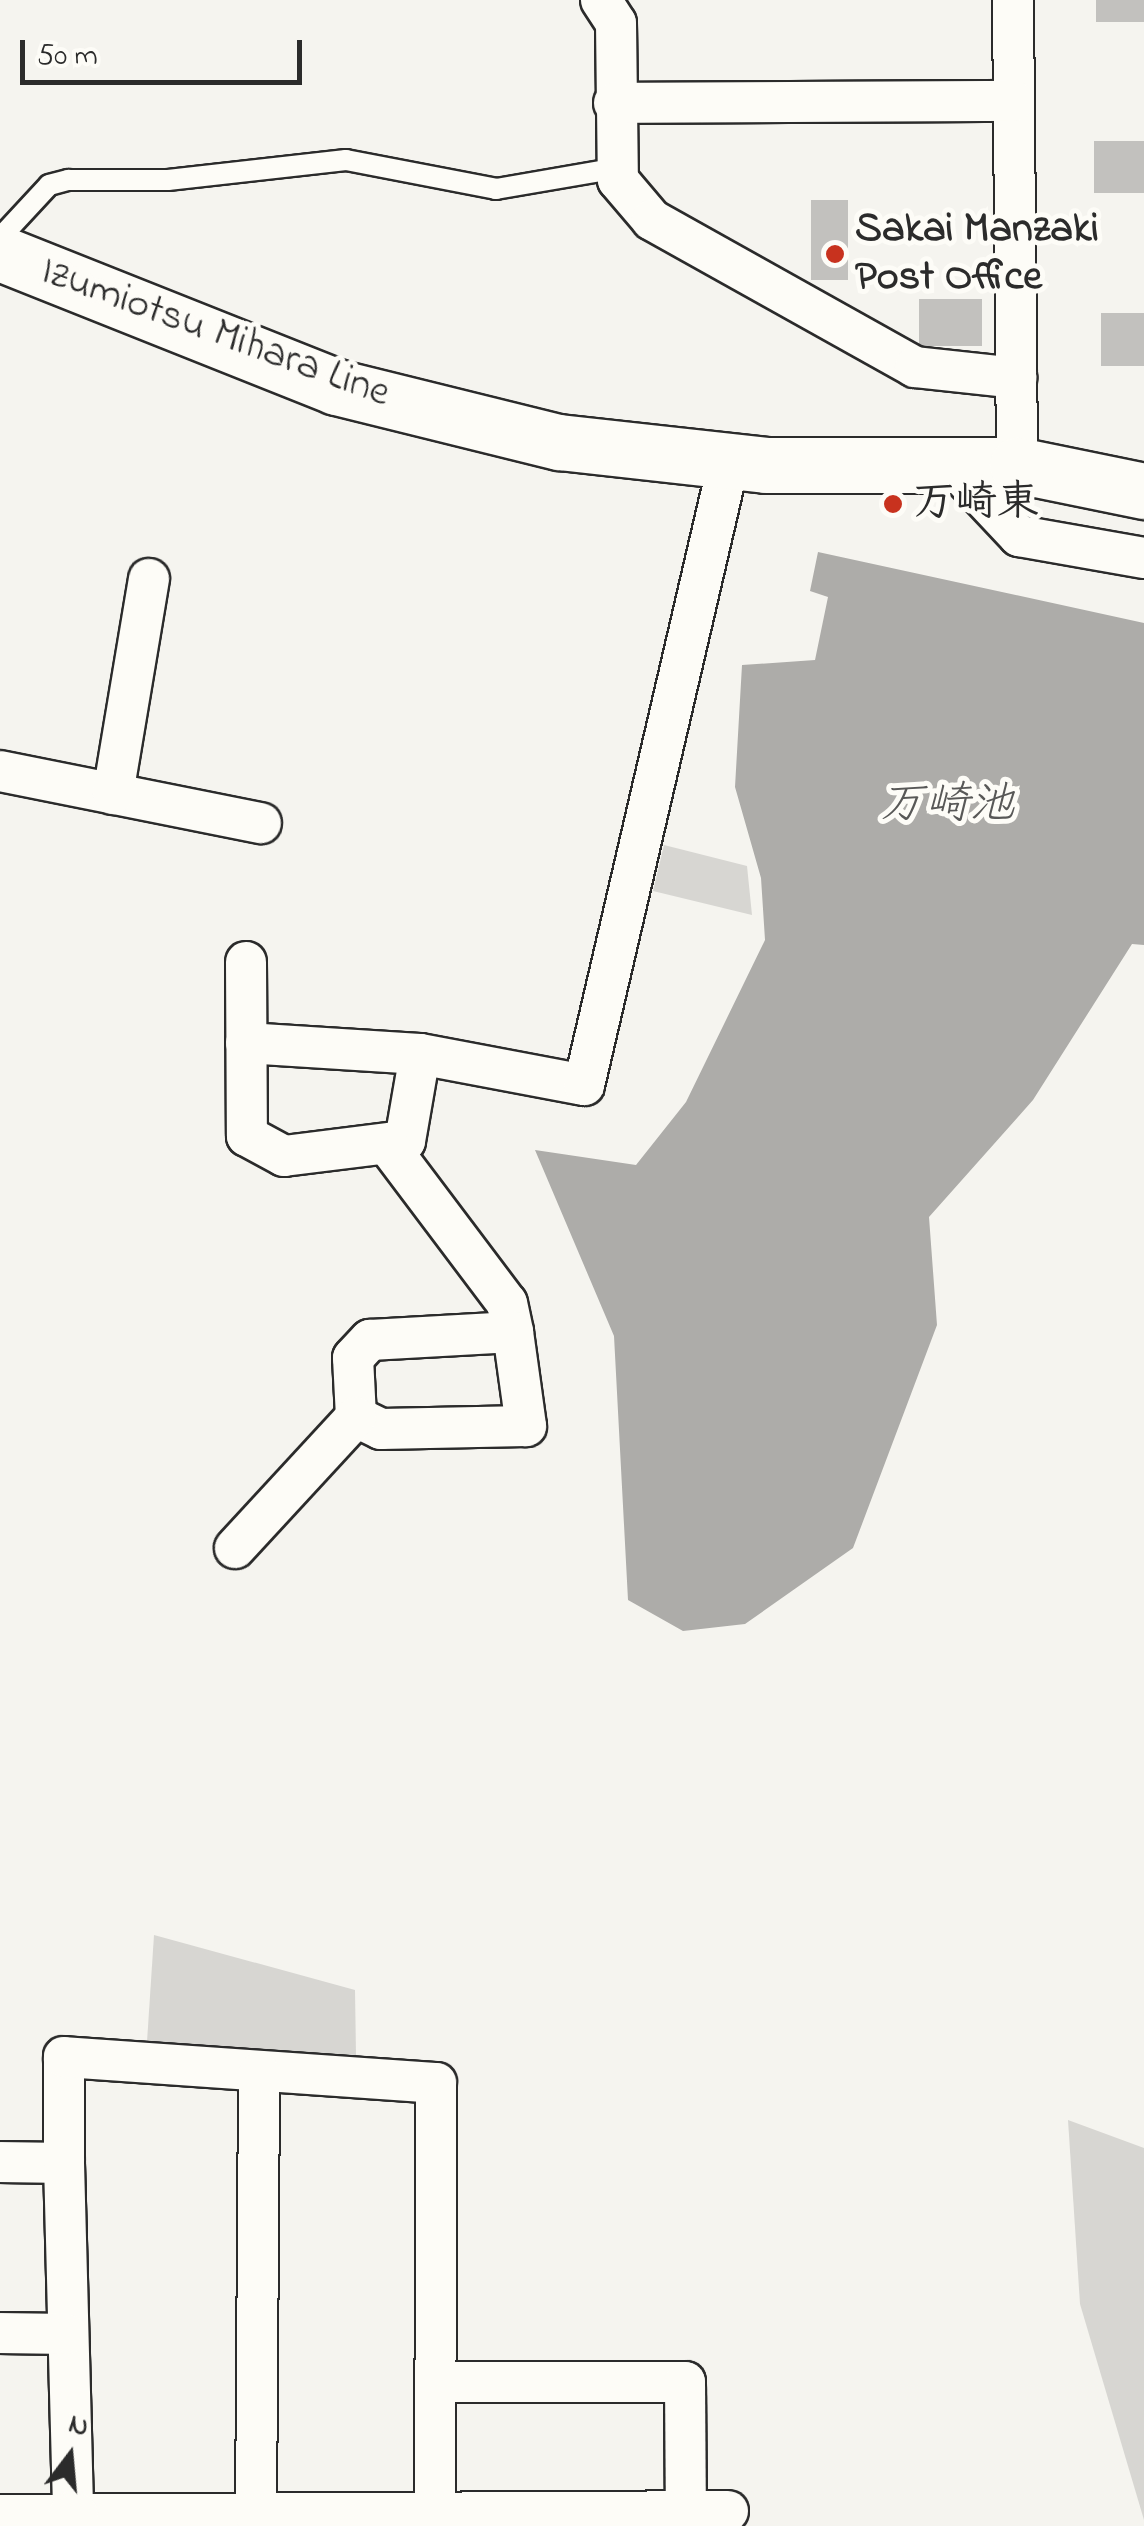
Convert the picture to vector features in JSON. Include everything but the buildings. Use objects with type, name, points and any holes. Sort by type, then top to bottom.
[{"type":"main road","name":"Izumiotsu Mihara Line","points":[[0,253],[336,387],[559,442],[728,461],[957,470],[1017,465],[1144,490]]},
{"type":"street","points":[[601,0],[616,23],[617,168],[652,220],[916,367],[1016,378]]},
{"type":"street","points":[[1013,0],[1017,465]]},
{"type":"street","points":[[614,103],[1014,101]]},
{"type":"street","points":[[246,1044],[420,1054],[584,1085],[728,461]]},
{"type":"street","points":[[957,470],[1019,536],[1144,558]]},
{"type":"street","points":[[112,794],[149,579]]},
{"type":"street","points":[[0,771],[261,823]]},
{"type":"street","points":[[246,962],[247,1136],[284,1156],[390,1148],[405,1141],[420,1054]]},
{"type":"street","points":[[356,1417],[381,1429],[526,1426],[507,1302],[390,1148]]},
{"type":"street","points":[[235,1548],[356,1417],[353,1358],[370,1340],[513,1332]]},
{"type":"street","points":[[73,2521],[64,2056],[436,2084],[435,2514]]},
{"type":"street","points":[[256,2515],[259,2072]]},
{"type":"street","points":[[0,2162],[64,2163]]},
{"type":"street","points":[[0,2333],[68,2334]]},
{"type":"street","points":[[435,2382],[685,2382],[686,2512]]},
{"type":"street","points":[[0,2515],[73,2521],[256,2515],[728,2511]]},
{"type":"lane","points":[[0,238],[49,185],[68,180],[346,160],[496,189],[617,168]]},
{"type":"shaded area","points":[[664,845],[747,866],[752,915],[653,891]]},
{"type":"shaded area","points":[[154,1935],[355,1990],[356,2055],[147,2042]]},
{"type":"shaded area","points":[[1068,2120],[1144,2148],[1144,2520],[1080,2304]]},
{"type":"water","name":"万崎池","points":[[818,552],[1144,623],[1144,945],[1132,944],[1033,1100],[929,1217],[937,1325],[853,1548],[745,1624],[683,1631],[628,1600],[614,1336],[535,1150],[636,1165],[686,1102],[765,940],[761,878],[735,787],[742,665],[815,660],[828,597],[810,591]]},
{"type":"place","name":"Sakai Manzaki Post Office","points":[[835,254]]},
{"type":"place","name":"万崎東","points":[[893,504]]}]
